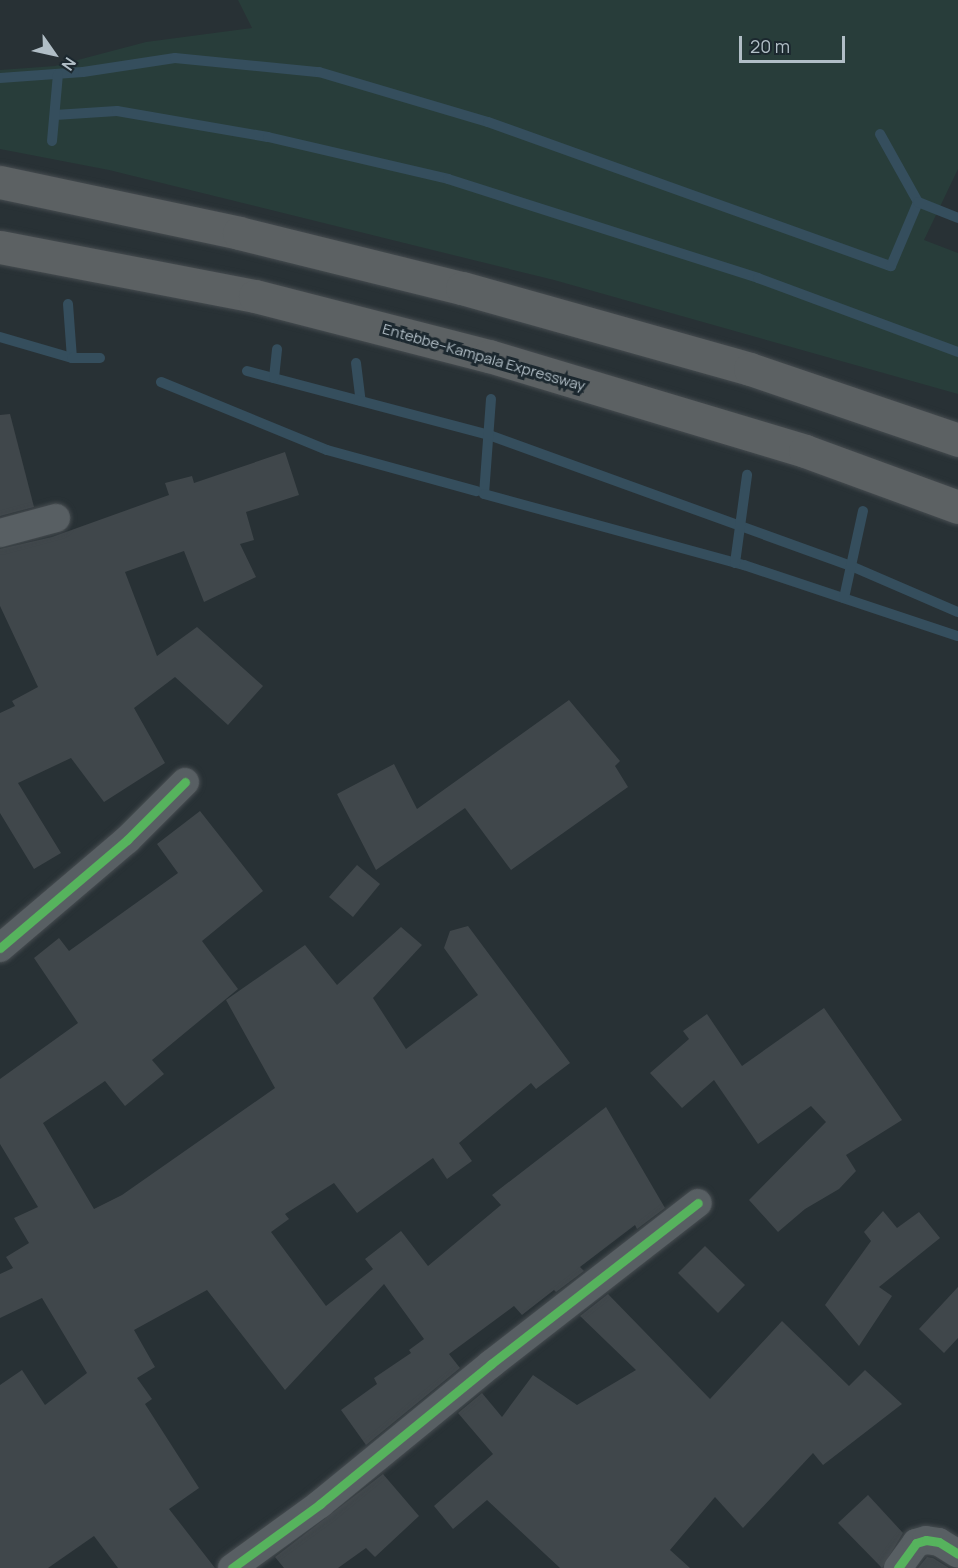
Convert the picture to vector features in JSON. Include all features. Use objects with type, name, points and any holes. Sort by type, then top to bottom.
[{"type":"highway","points":[[0,182],[239,233],[462,288],[750,369],[958,440]]},
{"type":"highway","name":"Entebbe–Kampala Expressway","points":[[0,247],[255,296],[489,356],[805,451],[958,507]]},
{"type":"street","points":[[0,533],[56,518]]},
{"type":"street","points":[[0,948],[127,840],[185,782]]},
{"type":"street","points":[[232,1568],[320,1504],[491,1364],[698,1203]]},
{"type":"street","points":[[898,1568],[916,1543],[926,1540],[939,1542],[958,1554]]},
{"type":"green space","points":[[238,0],[958,0],[958,169],[924,240],[958,253],[958,394],[554,280],[109,170],[0,149],[0,70],[55,66],[146,42],[252,28]]},
{"type":"building","points":[[10,414],[34,507],[0,516],[0,415]]},
{"type":"building","points":[[285,452],[299,495],[246,512],[254,540],[240,544],[256,577],[204,602],[184,551],[125,572],[157,656],[197,627],[263,686],[228,725],[175,677],[134,708],[165,763],[104,802],[71,758],[18,783],[61,853],[34,869],[0,813],[0,713],[15,706],[12,701],[38,687],[0,606],[0,549],[52,537],[169,495],[165,483],[192,476],[194,483]]},
{"type":"building","points":[[569,700],[620,761],[615,766],[628,787],[511,870],[465,808],[376,870],[337,794],[394,764],[417,809]]},
{"type":"building","points":[[200,811],[263,891],[202,941],[238,989],[152,1060],[164,1074],[125,1106],[105,1081],[43,1123],[94,1209],[122,1195],[275,1088],[226,1000],[305,945],[337,985],[401,927],[422,945],[373,998],[406,1049],[478,995],[444,948],[450,931],[468,926],[570,1063],[536,1089],[531,1083],[459,1143],[472,1161],[447,1179],[433,1158],[357,1213],[334,1183],[285,1214],[289,1219],[271,1232],[326,1306],[373,1269],[365,1259],[401,1231],[428,1266],[501,1205],[492,1195],[606,1107],[665,1208],[637,1229],[635,1225],[580,1267],[584,1271],[556,1292],[554,1290],[522,1315],[514,1306],[449,1354],[460,1368],[366,1445],[341,1410],[377,1384],[374,1378],[411,1353],[409,1350],[424,1339],[384,1284],[285,1390],[207,1290],[134,1330],[155,1367],[137,1378],[152,1399],[145,1404],[199,1488],[169,1509],[215,1568],[118,1568],[94,1536],[48,1568],[0,1568],[0,1385],[22,1370],[45,1405],[87,1373],[42,1298],[0,1318],[0,1274],[13,1268],[6,1257],[29,1243],[14,1218],[38,1207],[0,1144],[0,1079],[78,1023],[34,958],[59,938],[69,951],[178,873],[157,844]]},
{"type":"building","points":[[357,865],[380,884],[353,917],[329,897]]},
{"type":"building","points":[[824,1008],[902,1120],[846,1155],[856,1171],[839,1189],[805,1209],[778,1232],[749,1200],[826,1122],[811,1106],[758,1144],[714,1080],[682,1108],[650,1073],[689,1039],[683,1031],[707,1014],[742,1066]]},
{"type":"building","points":[[883,1211],[897,1228],[919,1212],[940,1238],[879,1287],[892,1296],[859,1346],[825,1305],[871,1241],[864,1232]]},
{"type":"building","points":[[705,1246],[745,1285],[718,1313],[678,1273]]},
{"type":"building","points":[[958,1287],[958,1338],[944,1353],[919,1329]]},
{"type":"building","points":[[608,1294],[710,1399],[782,1321],[849,1386],[865,1370],[902,1404],[823,1465],[813,1453],[743,1528],[715,1497],[670,1550],[690,1568],[560,1568],[487,1500],[453,1529],[434,1506],[493,1454],[458,1413],[482,1393],[502,1417],[533,1375],[577,1405],[636,1370],[580,1316]]},
{"type":"building","points":[[383,1474],[419,1516],[375,1557],[366,1548],[338,1568],[284,1568],[275,1557]]},
{"type":"building","points":[[868,1495],[903,1533],[882,1568],[838,1523]]},
{"type":"building","points":[[927,1557],[933,1558],[949,1568],[918,1568]]},
{"type":"waterway","points":[[0,78],[83,72],[175,58],[319,72],[488,122],[891,266],[918,202]]},
{"type":"waterway","points":[[52,141],[58,74]]},
{"type":"waterway","points":[[55,115],[117,111],[268,137],[448,179],[758,278],[958,352]]},
{"type":"waterway","points":[[880,134],[918,202],[958,218]]},
{"type":"waterway","points":[[68,304],[72,358]]},
{"type":"waterway","points":[[0,337],[72,358],[100,358]]},
{"type":"waterway","points":[[274,378],[277,349]]},
{"type":"waterway","points":[[356,363],[361,401]]},
{"type":"waterway","points":[[247,371],[489,435],[851,566],[958,612]]},
{"type":"waterway","points":[[161,382],[327,450],[476,491]]},
{"type":"waterway","points":[[491,399],[484,494],[744,565],[958,636]]},
{"type":"waterway","points":[[735,563],[747,475]]},
{"type":"waterway","points":[[844,598],[863,511]]},
{"type":"cycle path","points":[[0,948],[127,840],[185,782]]},
{"type":"cycle path","points":[[232,1568],[320,1504],[491,1364],[698,1203]]},
{"type":"cycle path","points":[[898,1568],[916,1543],[926,1540],[939,1542],[958,1554]]}]
